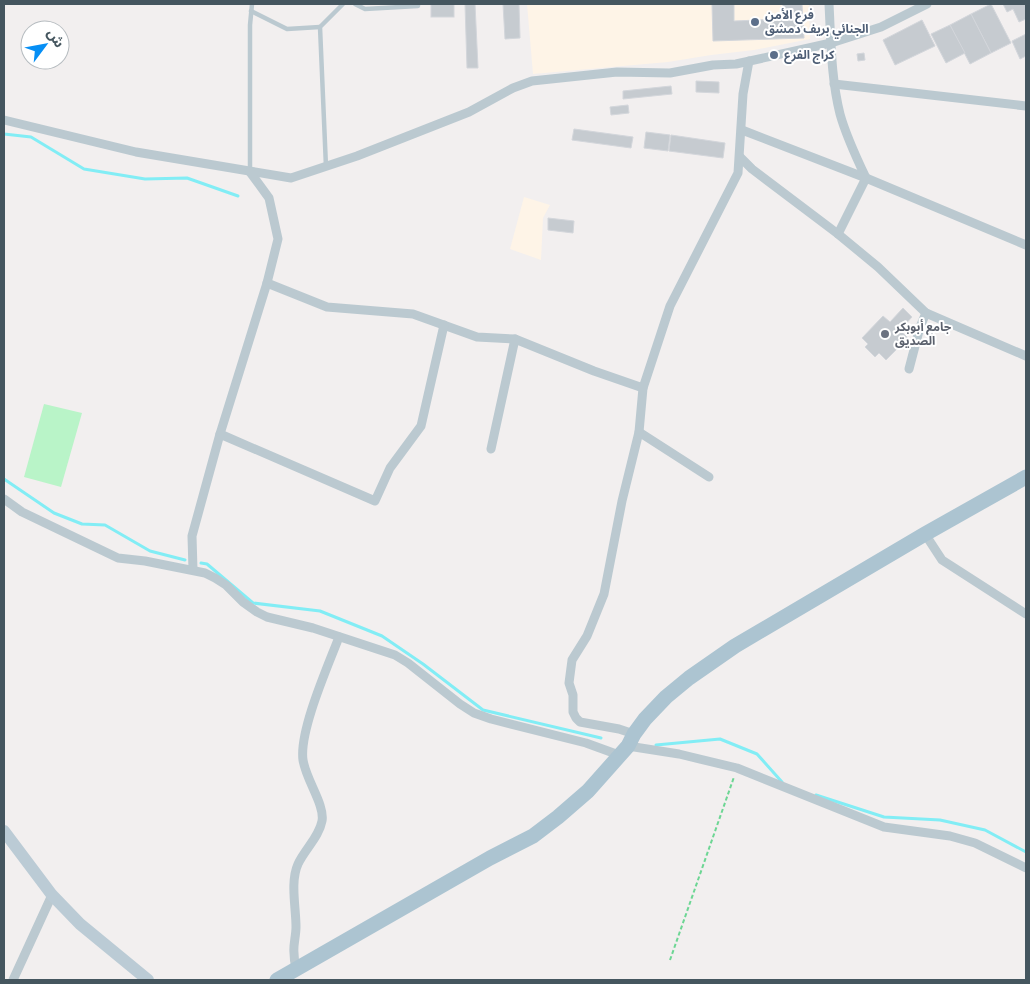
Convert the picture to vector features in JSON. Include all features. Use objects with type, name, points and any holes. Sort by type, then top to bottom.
[{"type":"main road","points":[[277,980],[490,858],[533,836],[588,790],[666,697],[689,678],[735,646],[924,534],[1026,477]]},
{"type":"main road","points":[[4,831],[52,895],[80,924],[148,980]]},
{"type":"street","points":[[829,4],[834,84],[840,114],[851,147],[866,178]]},
{"type":"street","points":[[4,120],[136,152],[291,178],[326,167],[469,112],[513,88],[532,81],[617,72],[670,73],[749,61],[831,43],[881,27],[927,4]]},
{"type":"street","points":[[627,745],[619,729],[580,722],[576,718],[573,712],[573,695],[569,684],[572,660],[596,618],[604,594],[622,501],[639,432],[643,388],[670,306],[738,172],[743,94],[749,61]]},
{"type":"street","points":[[834,84],[1026,106]]},
{"type":"street","points":[[742,130],[866,178],[1026,245]]},
{"type":"street","points":[[740,157],[752,170],[838,234],[878,267],[926,313],[1026,356]]},
{"type":"street","points":[[193,570],[192,536],[220,434],[267,283],[278,239],[269,198],[250,172]]},
{"type":"street","points":[[838,234],[866,178]]},
{"type":"street","points":[[267,283],[327,307],[413,314],[477,336],[514,339],[594,371],[643,388]]},
{"type":"street","points":[[909,369],[920,327],[926,313]]},
{"type":"street","points":[[220,434],[375,502],[390,468],[421,426],[444,324]]},
{"type":"street","points":[[491,449],[514,339]]},
{"type":"street","points":[[639,432],[709,477]]},
{"type":"street","points":[[4,499],[22,512],[118,558],[193,570],[215,578],[226,585],[243,602],[267,617],[313,628],[395,655],[474,713],[491,720],[586,743],[627,745],[679,754],[738,768],[884,827],[950,836],[975,843],[1026,868]]},
{"type":"street","points":[[924,534],[942,560],[1026,614]]},
{"type":"street","points":[[296,968],[294,953],[296,904],[293,886],[295,872],[299,862],[318,832],[322,821],[320,803],[305,773],[303,745],[308,723],[339,637]]},
{"type":"street","points":[[13,980],[52,895]]},
{"type":"lane","points":[[250,172],[250,25],[252,4]]},
{"type":"lane","points":[[251,11],[287,28],[320,26],[344,4]]},
{"type":"lane","points":[[355,4],[365,9],[418,6],[418,4]]},
{"type":"lane","points":[[320,26],[326,167]]},
{"type":"path","points":[[670,960],[738,768]]},
{"type":"shaded area","points":[[527,4],[809,4],[810,39],[754,50],[668,62],[533,74]]},
{"type":"shaded area","points":[[524,197],[550,205],[543,218],[541,260],[510,249]]},
{"type":"green space","points":[[44,404],[82,413],[61,487],[24,477]]},
{"type":"building","points":[[431,4],[454,4],[454,17],[431,17]]},
{"type":"building","points":[[465,4],[475,4],[478,68],[467,68]]},
{"type":"building","points":[[503,4],[519,4],[520,38],[505,39]]},
{"type":"building","points":[[712,4],[734,4],[734,21],[783,19],[783,4],[802,4],[804,38],[713,41]]},
{"type":"building","points":[[991,4],[1011,43],[991,53],[971,14]]},
{"type":"building","points":[[1003,4],[1026,4],[1026,19],[1019,22],[1013,9],[1007,12]]},
{"type":"building","points":[[971,14],[991,53],[970,64],[950,25]]},
{"type":"building","points":[[922,20],[935,46],[895,65],[883,40]]},
{"type":"building","points":[[950,25],[965,53],[946,63],[931,34]]},
{"type":"building","points":[[1026,34],[1026,56],[1020,59],[1012,41]]},
{"type":"building","points":[[864,53],[865,60],[858,61],[857,54]]},
{"type":"building","points":[[696,81],[719,82],[719,93],[696,92]]},
{"type":"building","points":[[671,86],[672,94],[623,99],[623,91]]},
{"type":"building","points":[[628,105],[629,113],[611,115],[610,107]]},
{"type":"building","points":[[574,129],[633,137],[631,148],[572,140]]},
{"type":"building","points":[[646,132],[670,135],[668,151],[644,148]]},
{"type":"building","points":[[671,135],[725,143],[723,158],[669,151]]},
{"type":"building","points":[[548,218],[574,221],[573,233],[548,230]]},
{"type":"building","name":"جامع أبوبكر الصديق","points":[[903,308],[912,317],[900,330],[908,338],[886,360],[879,353],[875,357],[865,347],[868,344],[862,338],[883,316],[890,322]]},
{"type":"waterway","points":[[4,134],[31,137],[84,169],[145,179],[187,178],[238,196]]},
{"type":"waterway","points":[[4,479],[54,513],[82,524],[105,525],[150,551],[185,560]]},
{"type":"waterway","points":[[201,563],[207,564],[253,603],[320,611],[382,636],[423,664],[483,710],[601,738]]},
{"type":"waterway","points":[[656,745],[720,739],[757,754],[782,782]]},
{"type":"waterway","points":[[816,795],[884,817],[940,820],[985,830],[1026,852]]},
{"type":"place","name":"فرع الأمن الجنائي بريف دمشق","points":[[755,22]]},
{"type":"place","name":"كراج الفرع","points":[[774,55]]},
{"type":"place","name":"جامع أبوبكر الصديق","points":[[885,334]]}]
